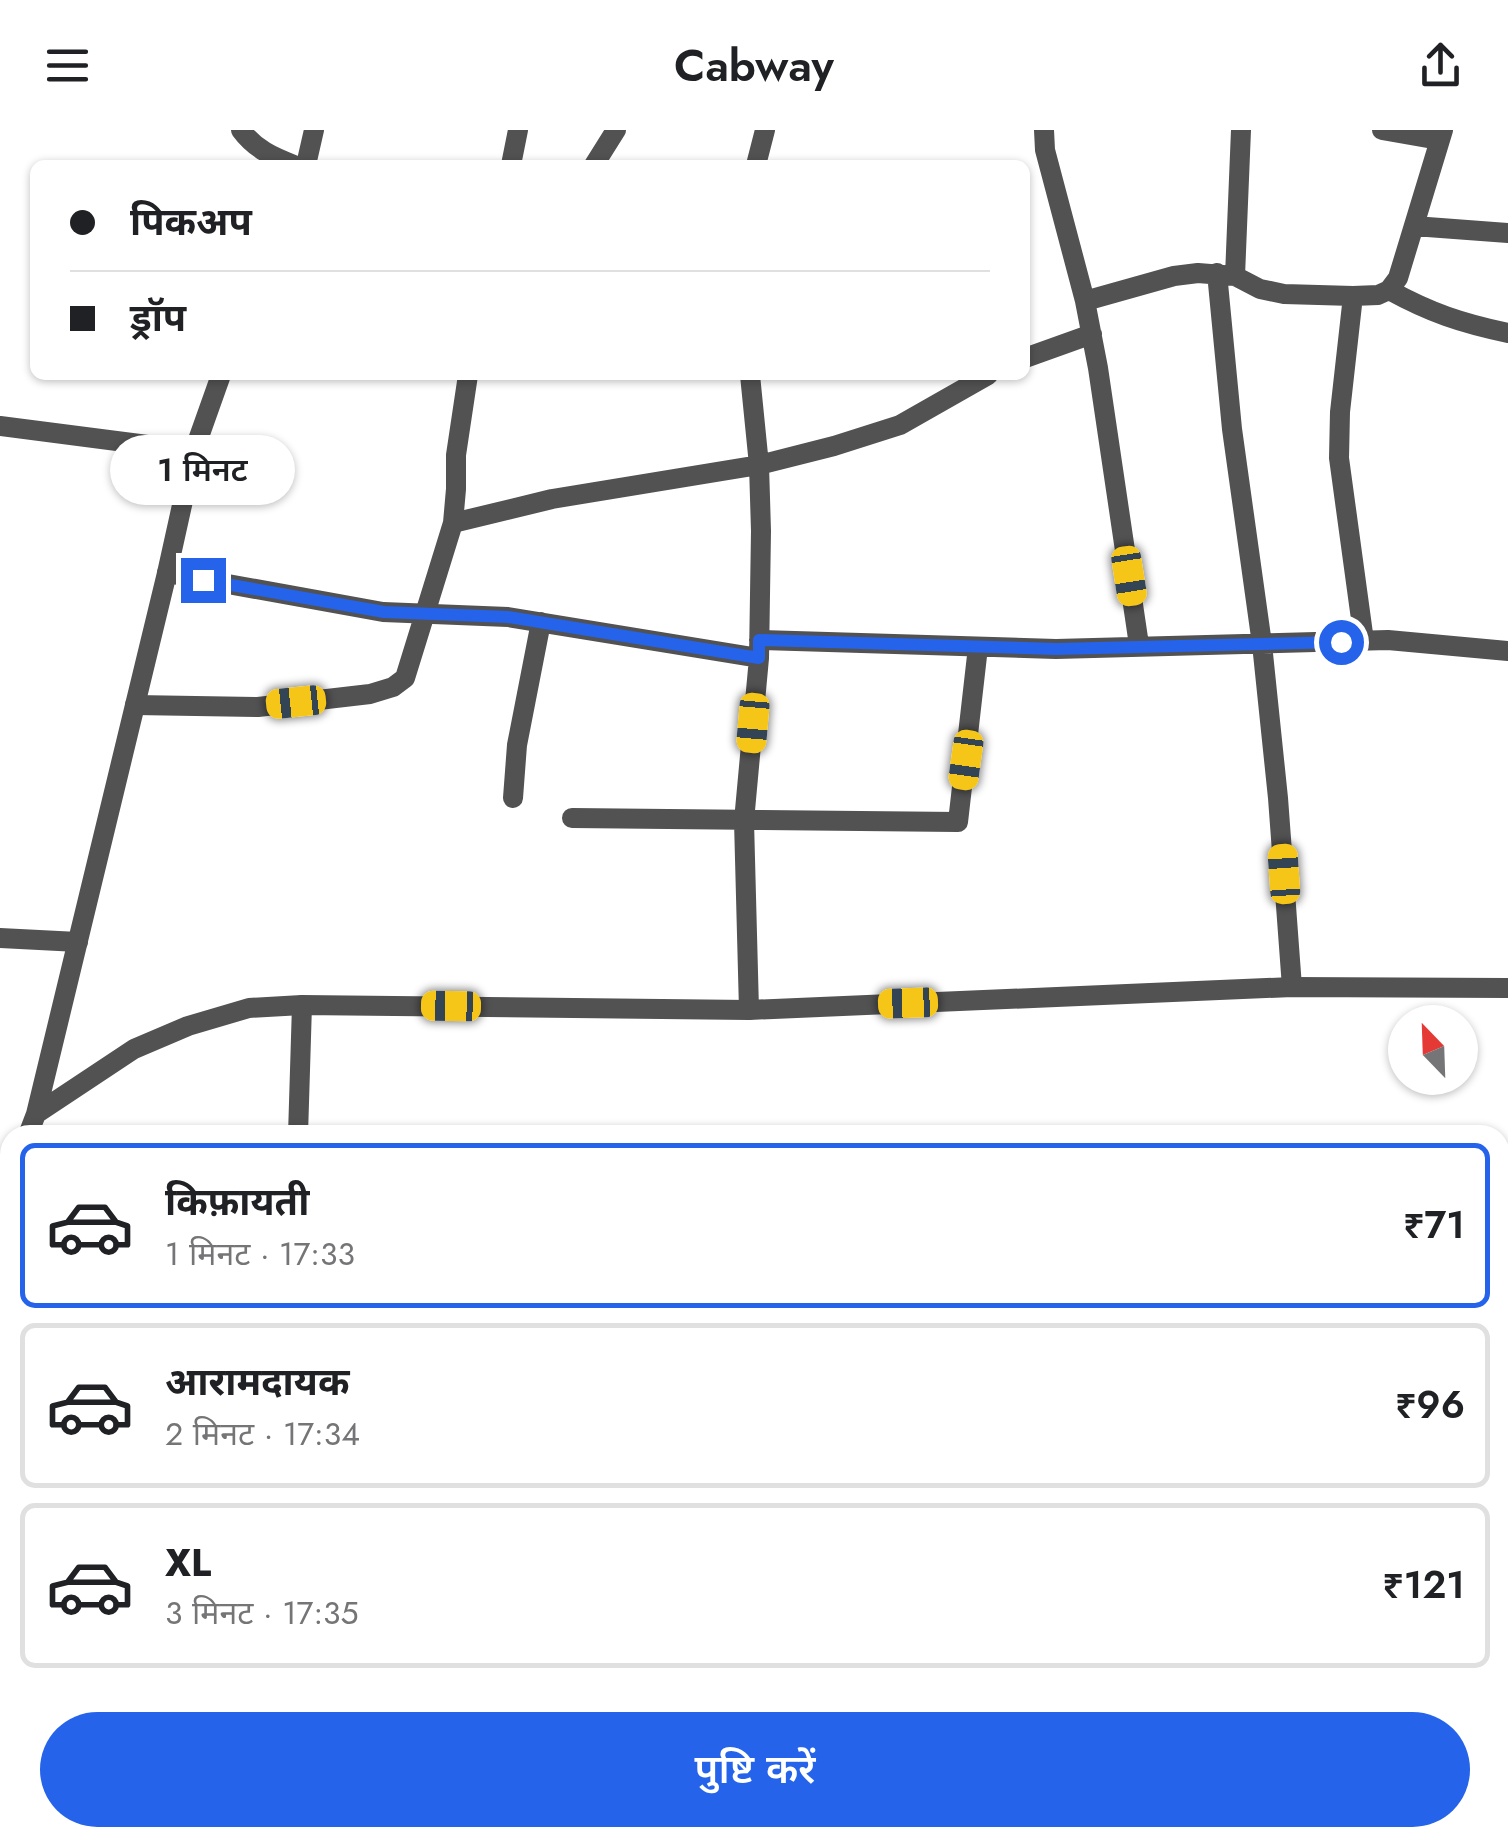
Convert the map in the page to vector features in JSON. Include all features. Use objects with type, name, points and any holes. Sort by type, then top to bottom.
[{"type":"street","points":[[241,130],[250,143],[282,160]]},
{"type":"street","points":[[307,160],[314,130]]},
{"type":"street","points":[[512,160],[518,130]]},
{"type":"street","points":[[597,160],[616,130]]},
{"type":"street","points":[[757,160],[765,131],[778,130]]},
{"type":"street","points":[[1044,130],[1045,150],[1092,334],[1139,645]]},
{"type":"street","points":[[1241,130],[1226,274],[1232,428],[1262,644],[1292,987]]},
{"type":"street","points":[[1085,302],[1174,276],[1226,274],[1260,289],[1284,294],[1352,296],[1378,295],[1389,290],[1398,278],[1441,135],[1382,130]]},
{"type":"street","points":[[1414,226],[1508,233]]},
{"type":"street","points":[[1389,290],[1423,309],[1508,333]]},
{"type":"street","points":[[1352,296],[1339,458],[1364,641]]},
{"type":"street","points":[[1030,356],[1092,334]]},
{"type":"street","points":[[32,1125],[194,451],[219,380]]},
{"type":"street","points":[[135,705],[258,706],[370,694],[393,687],[405,678],[453,523],[456,455],[467,380]]},
{"type":"street","points":[[749,1010],[744,820],[759,649],[761,532],[750,380]]},
{"type":"street","points":[[453,523],[552,499],[759,465],[834,446],[900,425],[979,380]]},
{"type":"street","points":[[0,426],[194,451]]},
{"type":"street","points":[[167,573],[384,612],[508,617],[759,649],[1056,649],[1364,641],[1508,651]]},
{"type":"street","points":[[514,798],[517,745],[542,622]]},
{"type":"street","points":[[572,818],[958,822],[978,647]]},
{"type":"street","points":[[0,938],[78,942]]},
{"type":"street","points":[[36,1114],[134,1048],[188,1026],[249,1008],[302,1005],[749,1010],[1292,987],[1508,988]]},
{"type":"street","points":[[298,1125],[302,1005]]},
{"type":"route","points":[[203,580],[384,612],[508,617],[759,658],[759,640],[1056,649],[1341,642]]}]
